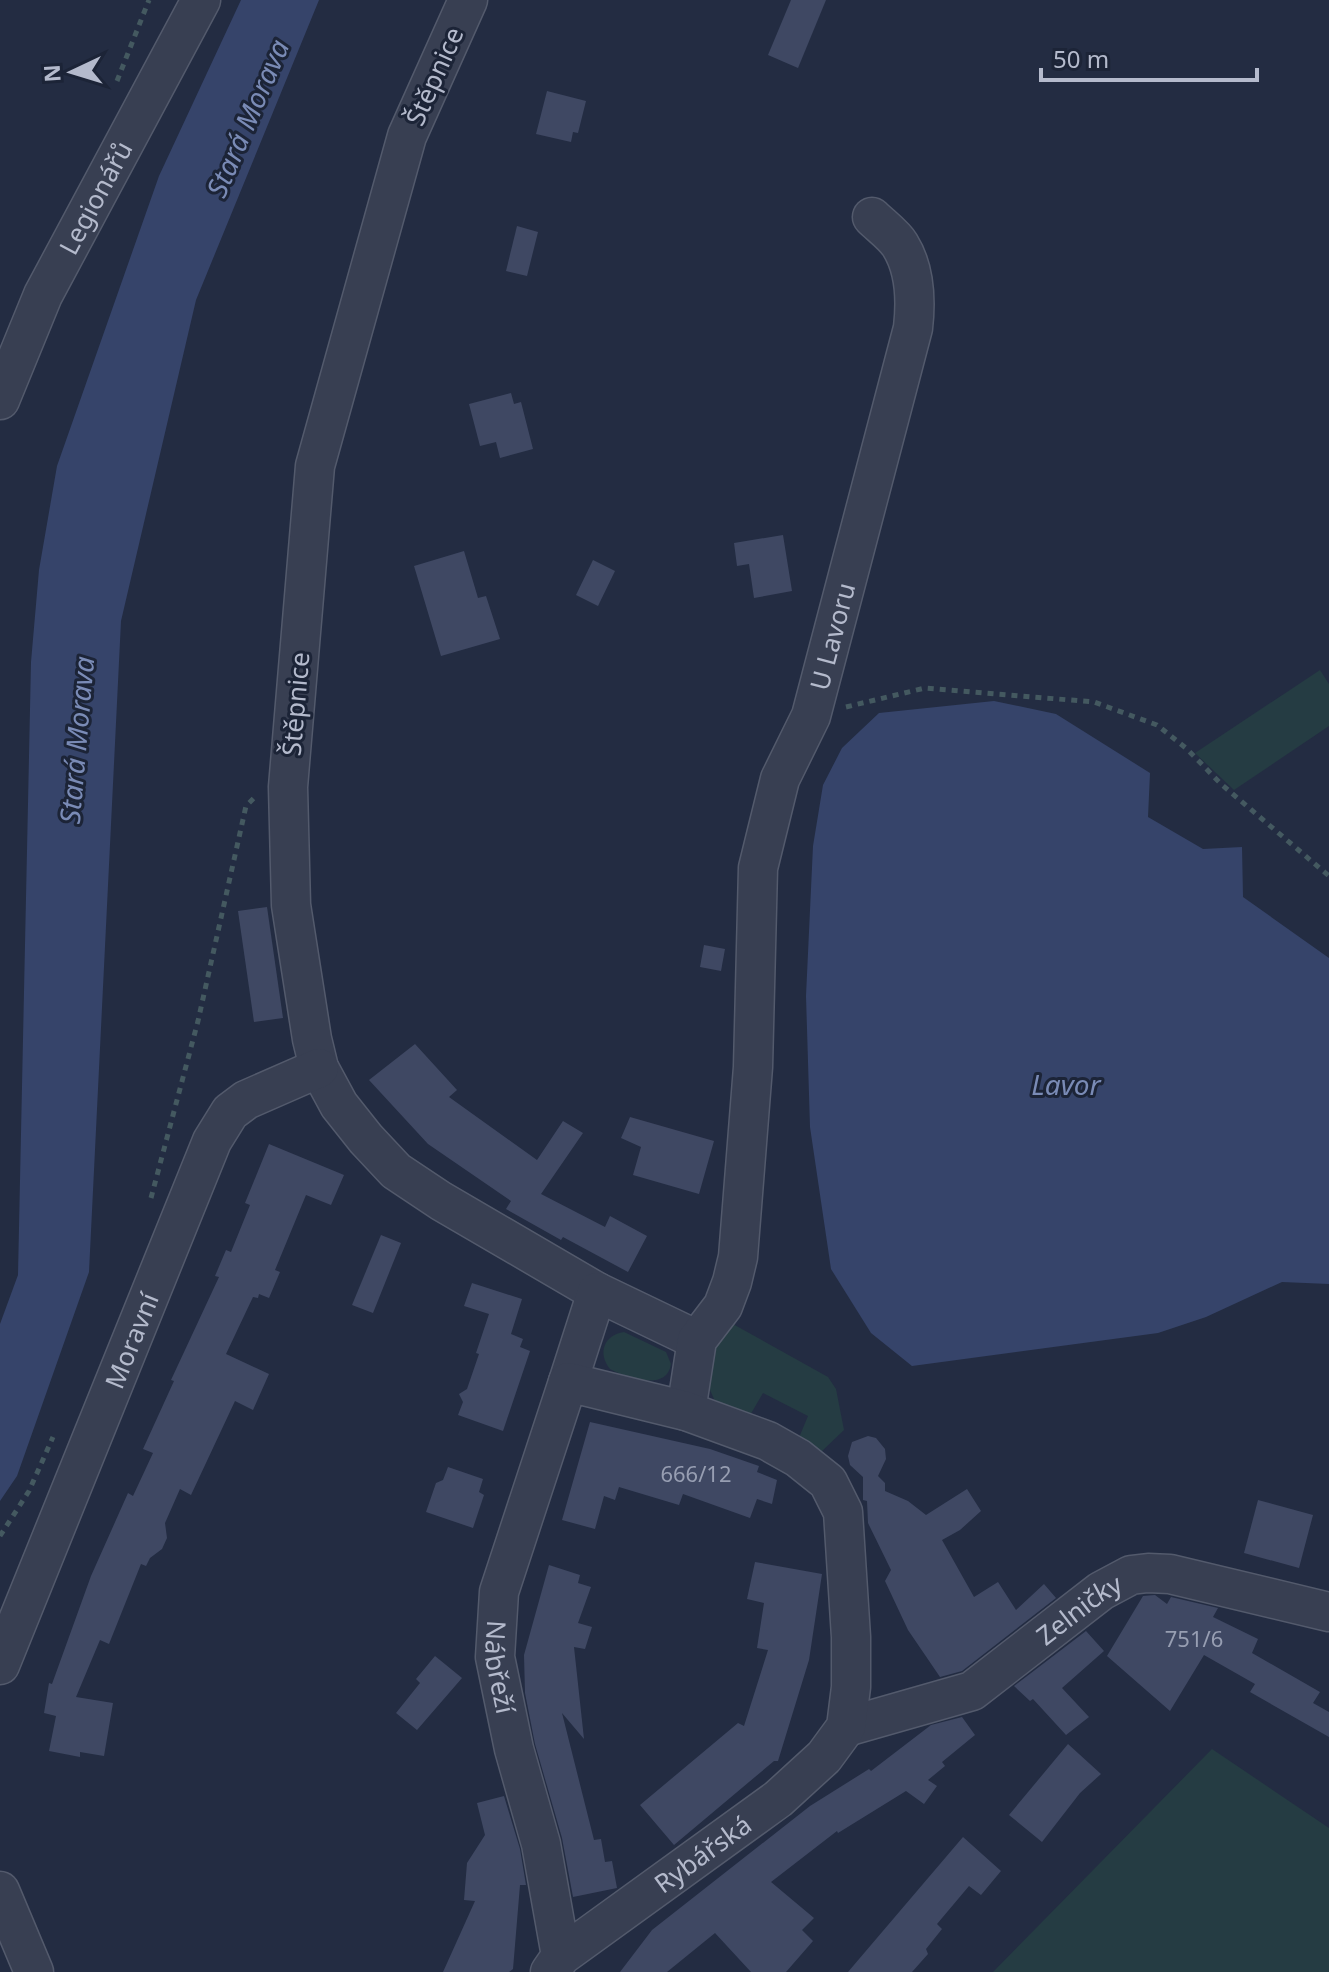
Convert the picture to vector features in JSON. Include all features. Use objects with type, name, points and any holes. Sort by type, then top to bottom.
[{"type":"street","name":"Legionářů","points":[[0,400],[43,295],[201,0]]},
{"type":"street","name":"Štěpnice","points":[[468,0],[407,136],[315,466],[288,787],[291,905],[312,1039],[319,1068],[339,1105],[396,1171],[441,1201],[597,1292]]},
{"type":"street","name":"U Lavoru","points":[[697,1340],[723,1306],[738,1257],[753,1067],[758,868],[780,779],[811,716],[913,328],[915,304],[912,280],[900,245],[872,217]]},
{"type":"street","name":"Moravní","points":[[0,1665],[212,1141],[230,1112],[246,1100],[319,1068]]},
{"type":"street","points":[[597,1292],[697,1340],[686,1411]]},
{"type":"street","name":"Nábřeží","points":[[555,1964],[541,1844],[514,1749],[495,1657],[499,1592],[597,1292]]},
{"type":"street","points":[[568,1382],[686,1411],[768,1441],[798,1458],[828,1482],[843,1512],[851,1637],[851,1687],[846,1727]]},
{"type":"street","name":"Zelničky","points":[[846,1727],[972,1691],[1101,1591],[1131,1575],[1170,1574],[1329,1612]]},
{"type":"street","name":"Rybářská","points":[[555,1964],[778,1799],[824,1757],[846,1727]]},
{"type":"street","points":[[0,1891],[34,1972]]},
{"type":"path","points":[[811,716],[925,688],[1094,702],[1157,725],[1329,876]]},
{"type":"path","points":[[148,1208],[198,1021],[246,806],[259,793],[288,787]]},
{"type":"path","points":[[0,1536],[29,1491],[55,1433]]},
{"type":"shaded area","points":[[1320,670],[1329,684],[1329,726],[1234,790],[1195,753]]},
{"type":"shaded area","points":[[731,1323],[828,1377],[836,1389],[844,1430],[821,1452],[798,1440],[808,1416],[763,1393],[749,1417],[728,1412],[714,1399],[706,1381],[707,1356]]},
{"type":"shaded area","points":[[624,1332],[666,1352],[671,1364],[668,1373],[662,1378],[645,1380],[610,1369],[603,1351],[607,1341]]},
{"type":"shaded area","points":[[1212,1749],[1329,1828],[1329,1972],[993,1972]]},
{"type":"water","name":"Stará Morava","points":[[241,0],[319,0],[196,300],[121,621],[89,1272],[17,1476],[0,1501],[0,1324],[18,1275],[31,662],[39,570],[57,466],[159,176]]},
{"type":"water","name":"Lavor","points":[[994,701],[1056,714],[1150,773],[1148,817],[1203,849],[1242,847],[1243,897],[1329,958],[1329,1284],[1282,1282],[1206,1317],[1158,1333],[912,1366],[871,1333],[831,1269],[810,1127],[806,996],[813,846],[823,785],[842,748],[879,713]]},
{"type":"building","points":[[791,0],[826,0],[798,68],[768,55]]},
{"type":"building","points":[[547,91],[586,101],[578,133],[573,132],[571,142],[536,134]]},
{"type":"building","points":[[517,226],[538,232],[527,276],[506,271]]},
{"type":"building","points":[[511,393],[514,404],[521,402],[533,449],[500,458],[496,442],[480,446],[469,404]]},
{"type":"building","points":[[783,535],[792,591],[754,598],[749,564],[737,566],[734,543]]},
{"type":"building","points":[[464,551],[478,598],[486,596],[500,639],[441,656],[414,566]]},
{"type":"building","points":[[593,560],[615,571],[598,606],[576,595]]},
{"type":"building","points":[[267,907],[283,1018],[254,1022],[238,911]]},
{"type":"building","points":[[704,945],[725,949],[721,971],[700,967]]},
{"type":"building","points":[[415,1044],[457,1090],[449,1097],[537,1160],[563,1121],[583,1133],[541,1194],[605,1227],[610,1216],[647,1236],[628,1272],[506,1209],[511,1201],[428,1144],[369,1080]]},
{"type":"building","points":[[630,1117],[714,1141],[699,1194],[633,1175],[641,1147],[621,1138]]},
{"type":"building","points":[[269,1144],[344,1175],[331,1205],[306,1195],[275,1270],[280,1272],[269,1298],[259,1294],[258,1298],[253,1297],[226,1354],[269,1374],[253,1410],[235,1401],[191,1495],[180,1489],[165,1523],[167,1538],[162,1549],[150,1558],[146,1566],[141,1564],[109,1644],[100,1640],[76,1697],[113,1703],[104,1756],[80,1752],[80,1757],[49,1751],[56,1716],[44,1713],[49,1683],[52,1684],[91,1576],[128,1493],[133,1496],[153,1453],[143,1449],[219,1277],[215,1276],[226,1250],[231,1252],[250,1205],[245,1203]]},
{"type":"building","points":[[381,1235],[401,1243],[373,1313],[352,1305]]},
{"type":"building","points":[[472,1283],[522,1299],[511,1334],[523,1339],[520,1347],[530,1351],[503,1431],[458,1415],[463,1402],[459,1394],[467,1389],[489,1314],[464,1306]]},
{"type":"building","points":[[590,1422],[710,1449],[759,1466],[757,1472],[777,1480],[772,1504],[757,1499],[750,1518],[683,1494],[679,1505],[619,1487],[615,1500],[604,1496],[595,1529],[562,1520]]},
{"type":"building","points":[[868,1436],[876,1438],[885,1449],[886,1459],[878,1476],[885,1483],[885,1491],[908,1501],[926,1515],[967,1489],[981,1511],[960,1530],[942,1540],[974,1597],[998,1582],[1016,1610],[1044,1584],[1056,1598],[962,1671],[940,1677],[908,1630],[885,1581],[891,1570],[868,1523],[867,1501],[863,1500],[863,1477],[850,1465],[848,1456],[852,1442]]},
{"type":"building","points":[[448,1467],[483,1479],[479,1492],[484,1495],[473,1528],[426,1512],[436,1483],[443,1480]]},
{"type":"building","points":[[1258,1500],[1313,1515],[1299,1568],[1244,1553]]},
{"type":"building","points":[[755,1562],[822,1574],[809,1660],[778,1761],[774,1761],[674,1845],[640,1805],[738,1723],[744,1726],[768,1650],[757,1648],[764,1603],[747,1599]]},
{"type":"building","points":[[549,1565],[580,1575],[578,1583],[591,1587],[578,1623],[592,1627],[585,1649],[574,1647],[584,1739],[562,1713],[594,1840],[601,1839],[605,1862],[612,1861],[617,1888],[573,1897],[562,1838],[535,1744],[525,1693],[524,1655]]},
{"type":"building","points":[[1155,1595],[1167,1604],[1171,1597],[1218,1608],[1213,1617],[1258,1639],[1252,1653],[1320,1692],[1313,1703],[1329,1712],[1329,1737],[1250,1692],[1255,1684],[1204,1655],[1170,1711],[1107,1656],[1143,1596]]},
{"type":"building","points":[[1086,1631],[1104,1651],[1062,1688],[1089,1717],[1066,1735],[1033,1699],[1030,1701],[1014,1686]]},
{"type":"building","points":[[435,1656],[462,1678],[417,1730],[396,1713],[420,1683],[416,1679]]},
{"type":"building","points":[[962,1717],[975,1735],[942,1762],[945,1766],[928,1780],[937,1786],[924,1804],[906,1791],[837,1831],[771,1882],[814,1918],[802,1930],[813,1941],[786,1972],[751,1972],[715,1933],[667,1972],[620,1972],[652,1930],[810,1806],[869,1769],[871,1771],[931,1725]]},
{"type":"building","points":[[1068,1744],[1101,1774],[1080,1793],[1042,1842],[1009,1815]]},
{"type":"building","points":[[504,1796],[520,1849],[526,1885],[520,1885],[513,1969],[509,1972],[443,1972],[475,1901],[464,1900],[467,1863],[485,1835],[477,1803]]},
{"type":"building","points":[[963,1837],[1001,1871],[981,1895],[969,1886],[937,1924],[942,1929],[926,1949],[928,1954],[912,1972],[848,1972]]}]
